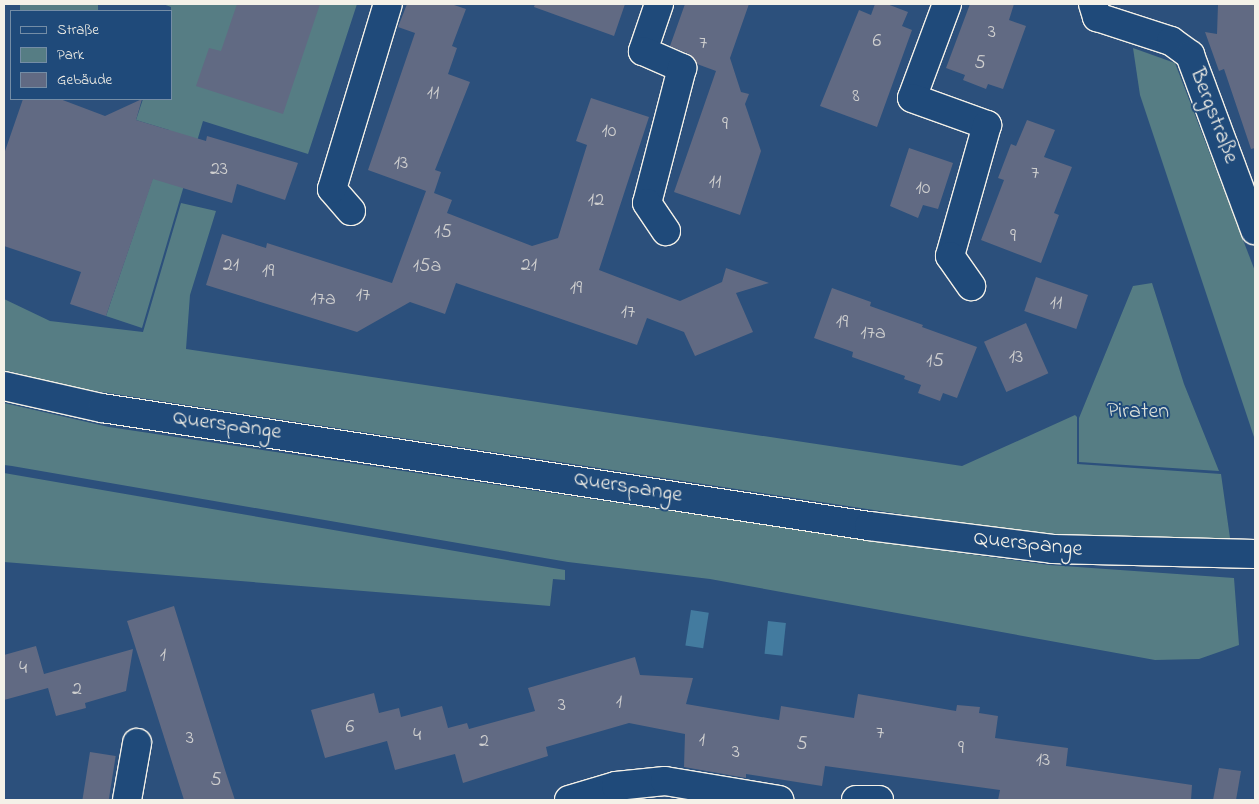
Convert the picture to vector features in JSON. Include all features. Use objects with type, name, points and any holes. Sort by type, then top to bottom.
[{"type":"street","points":[[351,211],[332,189],[388,4]]},
{"type":"street","points":[[659,4],[642,51],[682,68],[647,203],[666,231]]},
{"type":"street","points":[[947,4],[912,98],[987,126],[950,256],[971,286]]},
{"type":"street","name":"Bergstraße","points":[[1093,4],[1097,17],[1171,41],[1190,55],[1255,230]]},
{"type":"street","name":"Querspange","points":[[4,386],[102,408],[869,526],[1052,549],[1255,554]]},
{"type":"street","points":[[127,800],[137,743]]},
{"type":"street","points":[[570,800],[616,786],[665,782],[779,800]]},
{"type":"street","points":[[856,800],[879,800]]},
{"type":"green space","points":[[20,4],[98,4],[98,10],[20,10]]},
{"type":"green space","points":[[163,4],[357,4],[308,154],[203,121],[142,328],[106,316],[169,130],[136,120],[143,100],[172,100],[171,7]]},
{"type":"green space","points":[[1133,48],[1175,63],[1255,271],[1255,440],[1140,95]]},
{"type":"green space","points":[[181,203],[216,211],[190,295],[186,349],[962,466],[1075,415],[1077,417],[1077,464],[1221,474],[1230,538],[1117,538],[1011,531],[76,388],[4,370],[4,299],[50,321],[143,332]]},
{"type":"green space","name":"Piraten","points":[[1152,283],[1184,384],[1219,471],[1079,462],[1079,418],[1133,286]]},
{"type":"green space","points":[[4,403],[109,427],[878,542],[1049,565],[1234,578],[1239,645],[1199,659],[1155,660],[710,579],[568,562],[4,465]]},
{"type":"green space","points":[[4,473],[565,570],[565,580],[553,579],[550,606],[4,562]]},
{"type":"water","points":[[691,610],[709,613],[703,648],[685,646]]},
{"type":"water","points":[[768,621],[786,623],[782,656],[765,654]]},
{"type":"building","points":[[237,4],[320,4],[283,114],[196,86],[209,48],[221,51]]},
{"type":"building","points":[[407,4],[451,4],[466,9],[452,46],[457,48],[448,74],[470,82],[435,170],[441,172],[434,193],[452,200],[447,213],[532,246],[558,238],[587,145],[576,141],[591,98],[649,117],[599,270],[680,301],[722,282],[726,268],[769,283],[736,293],[753,332],[695,356],[684,332],[647,318],[637,345],[456,283],[445,314],[410,302],[357,332],[206,285],[222,234],[266,248],[267,243],[392,283],[426,191],[368,170],[415,33],[398,27]]},
{"type":"building","points":[[535,4],[625,4],[614,36],[534,7]]},
{"type":"building","points":[[685,4],[749,4],[730,58],[741,92],[749,94],[745,104],[761,151],[740,215],[674,192],[716,71],[697,64],[689,54],[670,46]]},
{"type":"building","points":[[875,4],[887,4],[908,12],[902,26],[912,30],[877,127],[820,106],[859,10],[871,15]]},
{"type":"building","points":[[970,4],[1014,4],[1009,20],[1026,26],[1003,89],[988,84],[986,89],[963,80],[965,75],[946,68]]},
{"type":"building","points":[[1218,4],[1255,4],[1255,148],[1251,149],[1224,69],[1219,71],[1205,32],[1217,34]]},
{"type":"building","points":[[23,100],[63,100],[105,116],[142,100],[136,120],[206,141],[207,136],[298,163],[285,200],[237,184],[232,203],[153,179],[106,316],[70,304],[81,272],[4,246],[4,154]]},
{"type":"building","points":[[1027,120],[1055,130],[1044,157],[1072,167],[1054,213],[1059,215],[1041,263],[981,240],[1004,180],[998,178],[1011,144],[1016,146]]},
{"type":"building","points":[[909,148],[953,163],[938,209],[923,205],[918,218],[890,206]]},
{"type":"building","points":[[1036,277],[1088,295],[1076,329],[1024,311]]},
{"type":"building","points":[[832,288],[871,302],[870,306],[977,347],[957,398],[943,393],[940,401],[918,393],[921,385],[904,379],[905,376],[852,357],[853,352],[814,338]]},
{"type":"building","points":[[1026,323],[1048,373],[1006,392],[984,342]]},
{"type":"building","points":[[174,606],[235,800],[184,800],[127,621]]},
{"type":"building","points":[[36,646],[44,674],[133,649],[126,691],[85,703],[86,708],[56,716],[48,688],[4,700],[4,655]]},
{"type":"building","points":[[635,657],[640,675],[693,678],[686,704],[779,720],[781,706],[854,718],[858,694],[956,711],[957,705],[980,707],[979,713],[998,716],[995,738],[1068,748],[1066,766],[1192,785],[1191,800],[998,800],[1000,790],[825,766],[822,786],[746,774],[746,778],[684,767],[685,734],[629,723],[546,747],[548,756],[463,783],[455,754],[395,770],[387,741],[325,758],[311,710],[374,693],[379,713],[399,708],[401,717],[442,706],[448,728],[467,723],[469,729],[535,711],[528,688]]},
{"type":"building","points":[[90,752],[116,756],[109,800],[82,800]]},
{"type":"building","points":[[1219,768],[1241,771],[1236,800],[1213,800]]}]
